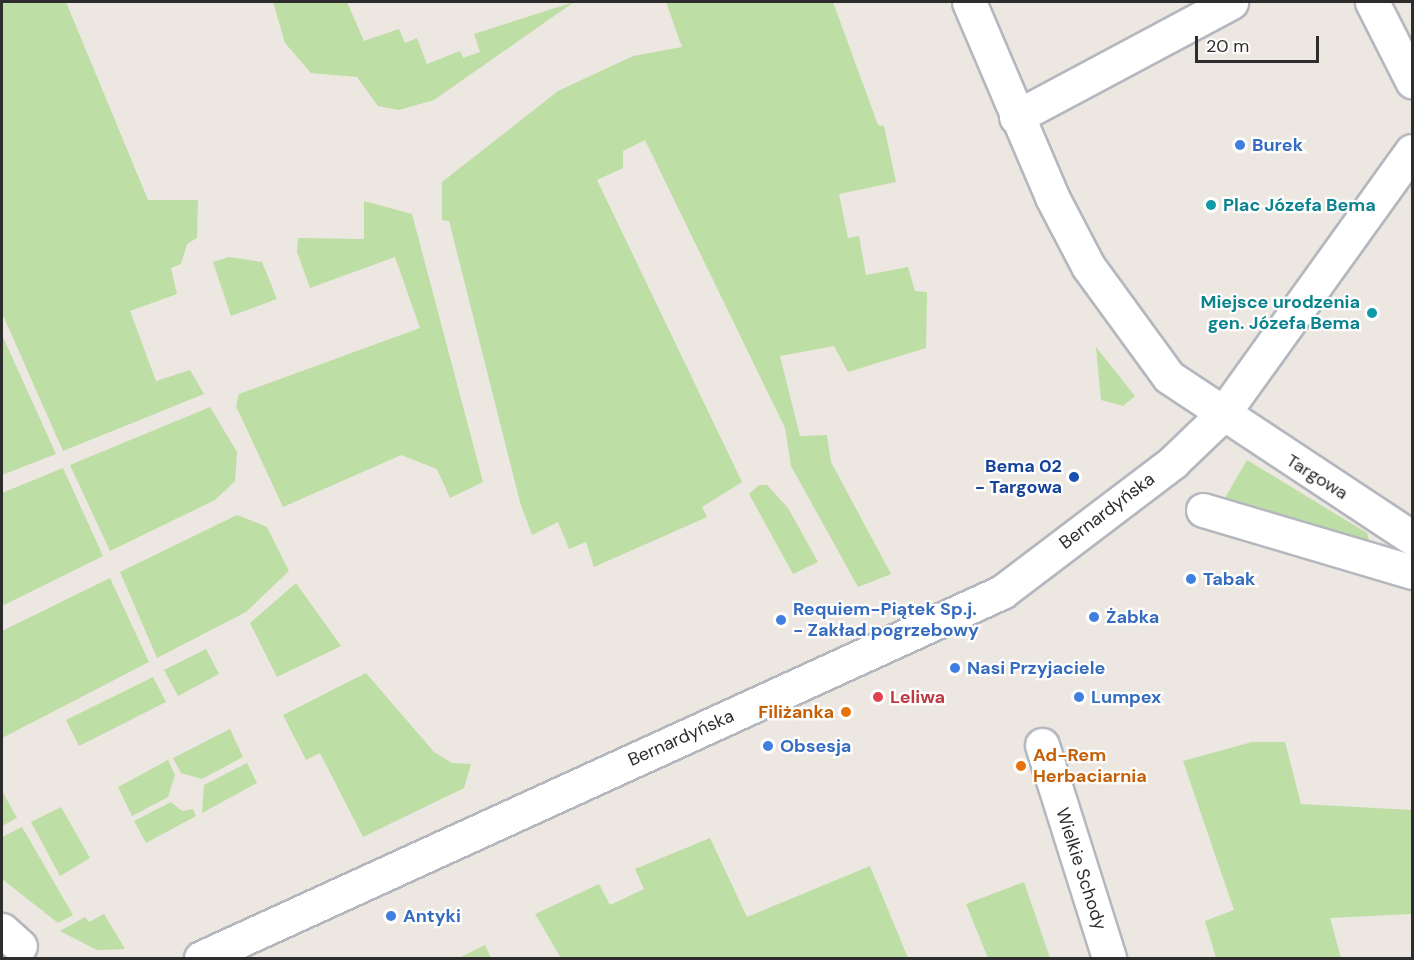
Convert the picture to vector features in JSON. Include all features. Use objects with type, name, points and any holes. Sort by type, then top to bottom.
[{"type":"street","name":"Targowa","points":[[969,2],[1016,117],[1088,266],[1123,319],[1169,377],[1413,538]]},
{"type":"street","points":[[1016,117],[1231,2]]},
{"type":"street","points":[[1372,2],[1413,81]]},
{"type":"street","name":"Bernardyńska","points":[[201,958],[1002,592],[1173,462],[1222,414],[1413,151]]},
{"type":"street","points":[[1203,510],[1413,572]]},
{"type":"street","name":"Wielkie Schody","points":[[1042,746],[1109,958]]},
{"type":"green space","points":[[2,2],[66,2],[148,200],[198,200],[197,238],[187,244],[181,264],[171,268],[177,294],[130,311],[156,381],[190,370],[204,394],[63,451],[2,313]]},
{"type":"green space","points":[[273,2],[347,2],[364,41],[399,29],[405,43],[417,38],[427,64],[460,51],[463,58],[480,52],[474,34],[574,2],[434,100],[399,110],[378,106],[357,77],[311,73],[285,43]]},
{"type":"green space","points":[[666,2],[833,2],[878,125],[884,126],[896,182],[839,194],[848,238],[859,236],[866,275],[908,267],[915,291],[927,292],[926,348],[848,372],[834,346],[780,356],[800,436],[827,435],[831,462],[891,574],[858,587],[791,466],[785,428],[645,140],[623,151],[623,168],[597,180],[742,482],[702,507],[707,517],[594,567],[586,542],[569,549],[558,522],[532,535],[520,502],[449,221],[442,220],[442,182],[558,91],[633,56],[682,47]]},
{"type":"green space","points":[[364,201],[412,214],[483,482],[450,498],[437,469],[401,455],[283,507],[236,406],[239,394],[420,328],[395,257],[310,288],[297,252],[298,238],[364,239]]},
{"type":"green space","points":[[229,257],[262,262],[277,299],[231,316],[213,262]]},
{"type":"green space","points":[[2,335],[56,454],[2,475]]},
{"type":"green space","points":[[1096,347],[1135,396],[1123,406],[1101,400]]},
{"type":"green space","points":[[210,407],[237,452],[235,481],[215,500],[110,551],[70,465]]},
{"type":"green space","points":[[1247,460],[1367,533],[1369,540],[1366,544],[1222,503]]},
{"type":"green space","points":[[63,468],[103,556],[2,606],[2,493]]},
{"type":"green space","points":[[759,485],[767,485],[788,508],[818,562],[793,574],[749,494]]},
{"type":"green space","points":[[237,515],[267,527],[289,571],[246,612],[157,658],[120,572]]},
{"type":"green space","points":[[110,578],[149,662],[2,738],[2,631]]},
{"type":"green space","points":[[296,583],[341,646],[277,677],[250,623]]},
{"type":"green space","points":[[206,649],[219,674],[178,696],[164,670]]},
{"type":"green space","points":[[366,673],[434,752],[452,763],[471,764],[464,788],[363,837],[320,753],[306,760],[283,715]]},
{"type":"green space","points":[[153,677],[166,702],[79,746],[66,720]]},
{"type":"green space","points":[[230,729],[243,757],[202,779],[181,773],[173,758]]},
{"type":"green space","points":[[1252,742],[1285,742],[1301,804],[1412,810],[1412,914],[1330,918],[1341,958],[1216,958],[1205,921],[1234,910],[1183,761]]},
{"type":"green space","points":[[168,760],[175,775],[168,797],[132,816],[118,787]]},
{"type":"green space","points":[[247,763],[257,783],[202,813],[204,785]]},
{"type":"green space","points":[[2,791],[17,818],[2,826]]},
{"type":"green space","points":[[171,802],[182,811],[193,809],[196,816],[146,843],[134,821]]},
{"type":"green space","points":[[61,807],[90,858],[60,876],[31,822]]},
{"type":"green space","points":[[22,827],[73,915],[58,923],[2,879],[2,837]]},
{"type":"green space","points":[[710,838],[747,917],[870,866],[908,958],[561,958],[535,914],[599,884],[610,905],[644,889],[635,869]]},
{"type":"green space","points":[[1024,882],[1050,958],[988,958],[966,904]]},
{"type":"green space","points":[[104,914],[125,949],[97,950],[60,931],[85,917],[89,922]]},
{"type":"green space","points":[[485,945],[491,958],[459,958]]},
{"type":"place","name":"Burek","points":[[1240,145]]},
{"type":"place","name":"Plac Józefa Bema","points":[[1211,205]]},
{"type":"place","name":"Miejsce urodzenia gen. Józefa Bema","points":[[1372,313]]},
{"type":"place","name":"Bema 02 - Targowa","points":[[1074,477]]},
{"type":"place","name":"Tabak","points":[[1191,579]]},
{"type":"place","name":"Żabka","points":[[1094,617]]},
{"type":"place","name":"Requiem-Piątek Sp.j. - Zakład pogrzebowy","points":[[781,620]]},
{"type":"place","name":"Nasi Przyjaciele","points":[[955,668]]},
{"type":"place","name":"Leliwa","points":[[878,697]]},
{"type":"place","name":"Lumpex","points":[[1079,697]]},
{"type":"place","name":"Filiżanka","points":[[846,712]]},
{"type":"place","name":"Obsesja","points":[[768,746]]},
{"type":"place","name":"Ad-Rem Herbaciarnia","points":[[1021,766]]},
{"type":"place","name":"Antyki","points":[[391,916]]}]
